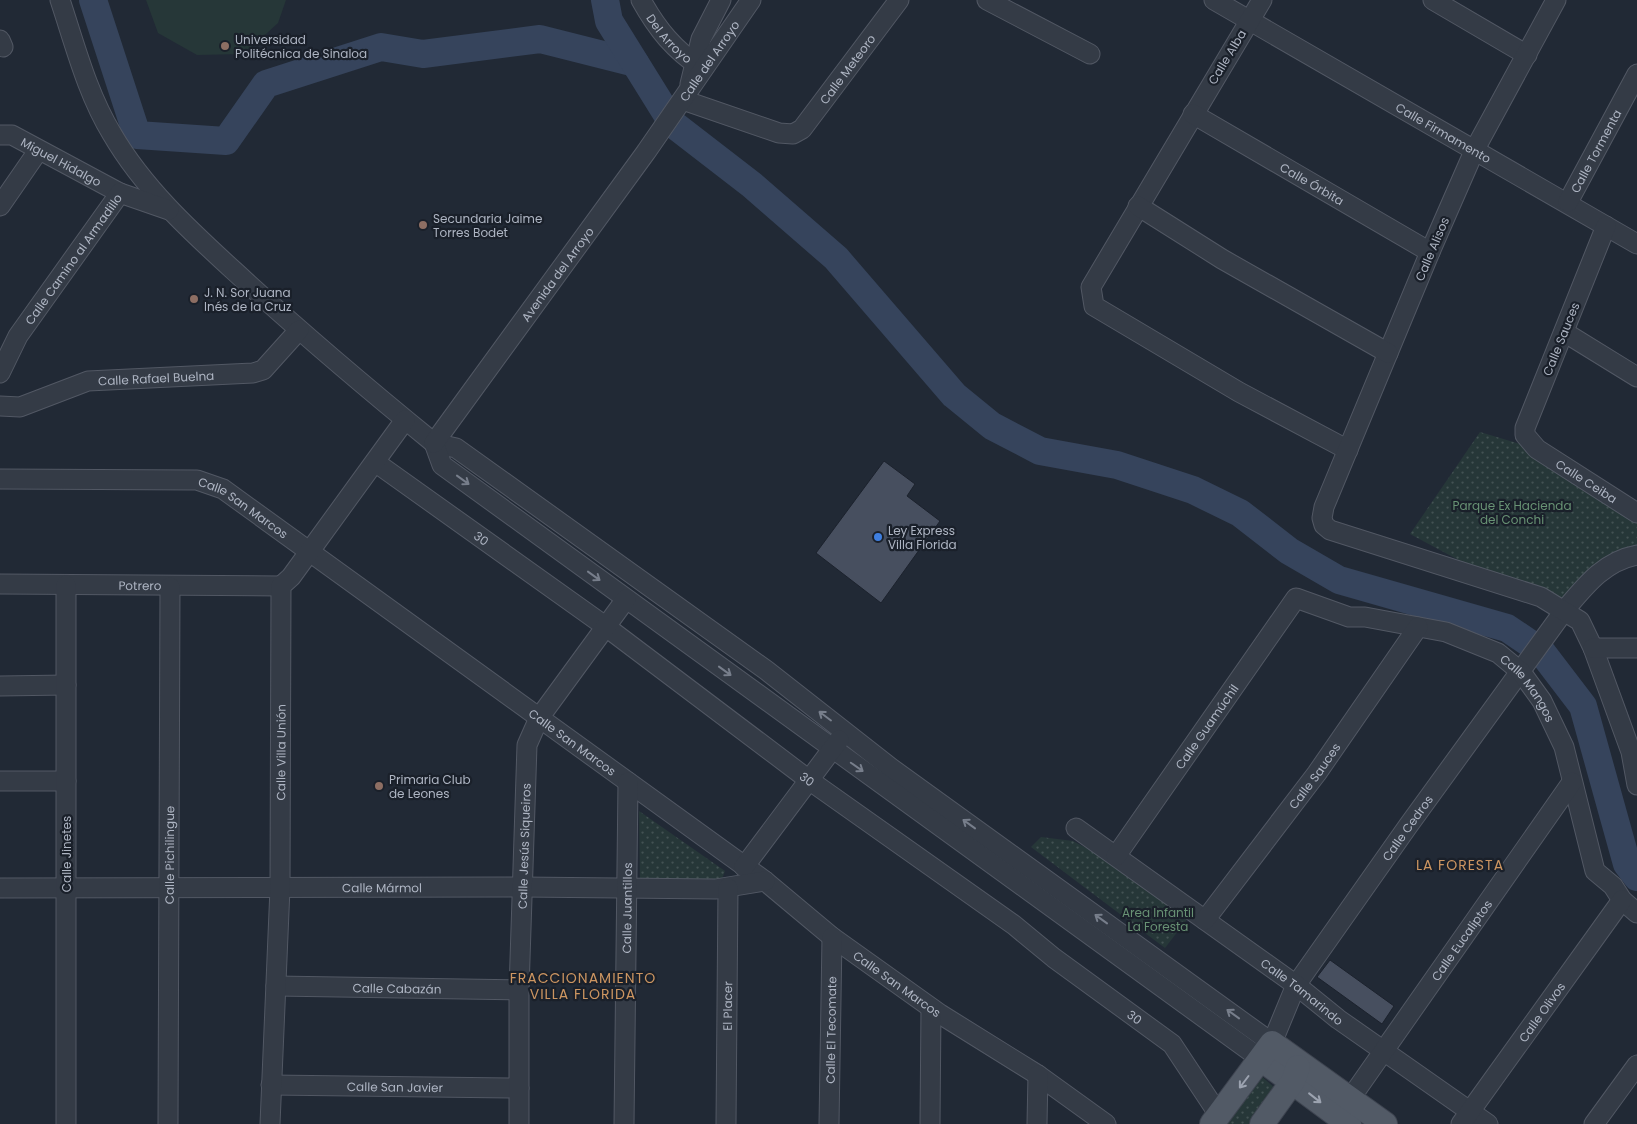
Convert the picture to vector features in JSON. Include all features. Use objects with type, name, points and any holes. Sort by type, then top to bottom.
[{"type":"main road","points":[[1216,1119],[1267,1051],[1296,1072],[1349,1124]]},
{"type":"main road","points":[[1296,1072],[1350,1099],[1385,1124]]},
{"type":"main road","points":[[1262,1124],[1296,1072]]},
{"type":"street","points":[[60,0],[92,94],[111,134],[136,171],[171,211],[299,330],[434,443],[456,448],[758,664],[891,768],[1267,1051]]},
{"type":"street","name":"Del Arroyo","points":[[641,0],[665,38],[699,66]]},
{"type":"street","name":"Calle del Arroyo","points":[[699,66],[704,30],[721,0]]},
{"type":"street","name":"Calle del Arroyo","points":[[683,99],[699,66],[751,0]]},
{"type":"street","name":"Calle Meteoro","points":[[683,99],[779,133],[793,134],[802,129],[899,0]]},
{"type":"street","points":[[987,0],[1090,54]]},
{"type":"street","name":"Calle Firmamento","points":[[1214,0],[1568,202],[1637,244]]},
{"type":"street","name":"Calle Alba","points":[[1262,0],[1192,114],[1091,287],[1094,306],[1239,392],[1348,450]]},
{"type":"street","points":[[1433,0],[1527,55]]},
{"type":"street","name":"Calle Alisos","points":[[1556,0],[1474,149],[1324,507],[1322,518],[1324,525],[1330,530],[1541,597],[1561,617]]},
{"type":"street","name":"Calle Tormenta","points":[[1568,202],[1637,74]]},
{"type":"street","name":"Avenida del Arroyo","points":[[434,443],[683,99]]},
{"type":"street","name":"Calle Órbita","points":[[1192,114],[1430,252]]},
{"type":"street","name":"Miguel Hidalgo","points":[[0,135],[12,135],[120,193]]},
{"type":"street","points":[[0,206],[38,150]]},
{"type":"street","name":"Calle Camino al Armadillo","points":[[0,373],[18,336],[120,193],[171,211]]},
{"type":"street","points":[[1138,206],[1222,259],[1388,353]]},
{"type":"street","name":"Calle Sauces","points":[[1537,449],[1529,442],[1525,435],[1526,428],[1606,226]]},
{"type":"street","name":"Calle Rafael Buelna","points":[[0,406],[20,407],[88,381],[253,373],[263,370],[299,330]]},
{"type":"street","points":[[1564,332],[1637,377]]},
{"type":"street","points":[[280,586],[291,577],[405,420]]},
{"type":"street","points":[[434,443],[442,465],[832,750],[1267,1051]]},
{"type":"street","name":"Calle Ceiba","points":[[1537,449],[1637,513]]},
{"type":"street","name":"30","points":[[375,462],[605,626],[809,780],[1014,924],[1054,958],[1172,1044],[1216,1119]]},
{"type":"street","name":"Calle San Marcos","points":[[0,479],[197,480],[223,489],[765,880],[832,937],[932,1008],[1038,1075],[1106,1124]]},
{"type":"street","points":[[1637,555],[1615,560],[1587,583],[1561,617],[1580,620],[1593,648],[1635,763],[1637,786]]},
{"type":"street","name":"Potrero","points":[[0,584],[280,586]]},
{"type":"street","name":"Calle Jinetes","points":[[66,585],[66,1124]]},
{"type":"street","name":"Calle Pichilingue","points":[[168,1124],[170,586]]},
{"type":"street","name":"Calle Villa Unión","points":[[270,1124],[280,888],[280,586]]},
{"type":"street","name":"Calle Mangos","points":[[1296,598],[1349,617],[1446,632],[1479,644],[1524,667],[1564,747],[1595,871],[1613,886],[1622,900],[1637,913]]},
{"type":"street","name":"Calle Guamúchil","points":[[1116,856],[1296,598]]},
{"type":"street","name":"Calle Jesús Siqueiros","points":[[519,1124],[519,990],[525,758],[532,731],[539,718],[626,599]]},
{"type":"street","name":"Calle Cedros","points":[[1267,1051],[1296,985],[1408,826],[1561,617]]},
{"type":"street","name":"Calle Sauces","points":[[1205,920],[1317,773],[1418,627]]},
{"type":"street","points":[[1593,648],[1637,648]]},
{"type":"street","points":[[0,686],[66,685]]},
{"type":"street","points":[[744,866],[846,731]]},
{"type":"street","points":[[0,781],[66,782]]},
{"type":"street","name":"Calle Juantillos","points":[[624,1124],[628,782]]},
{"type":"street","name":"Calle Eucaliptos","points":[[1350,1099],[1572,782]]},
{"type":"street","name":"Calle Tamarindo","points":[[1076,828],[1296,985],[1338,1019],[1383,1051],[1465,1117],[1488,1124]]},
{"type":"street","name":"Calle Mármol","points":[[0,888],[728,888],[765,880]]},
{"type":"street","name":"El Placer","points":[[726,1124],[728,888]]},
{"type":"street","name":"Calle Olivos","points":[[1465,1117],[1622,900]]},
{"type":"street","name":"Calle El Tecomate","points":[[829,1124],[832,937]]},
{"type":"street","name":"Calle Cabazán","points":[[276,986],[519,990]]},
{"type":"street","points":[[930,1124],[932,1008]]},
{"type":"street","points":[[1594,1124],[1637,1064]]},
{"type":"street","points":[[1037,1124],[1038,1075]]},
{"type":"street","name":"Calle San Javier","points":[[271,1085],[519,1088]]},
{"type":"green space","points":[[146,0],[286,0],[278,23],[244,54],[197,55],[158,33]]},
{"type":"green space","name":"Parque Ex Hacienda del Conchi","points":[[1480,432],[1537,449],[1637,513],[1637,555],[1561,608],[1507,586],[1410,534]]},
{"type":"green space","points":[[639,811],[725,871],[720,884],[640,882]]},
{"type":"green space","name":"Area Infantil La Foresta","points":[[1041,837],[1073,841],[1107,859],[1188,918],[1165,948],[1031,847]]},
{"type":"green space","points":[[1260,1075],[1276,1089],[1250,1124],[1222,1124]]},
{"type":"building","name":"Ley Express Villa Florida","points":[[884,461],[915,484],[907,496],[940,521],[881,603],[816,553]]},
{"type":"building","points":[[1330,960],[1394,1006],[1382,1024],[1317,977]]},
{"type":"waterway","points":[[93,0],[137,135],[226,141],[266,84],[381,47],[423,54],[540,39],[635,63]]},
{"type":"waterway","points":[[605,0],[609,21],[673,124],[752,185],[836,258],[954,395],[992,426],[1040,451],[1117,465],[1193,490],[1240,513],[1289,551],[1339,580],[1507,628],[1541,651],[1583,706],[1627,864],[1637,877]]},
{"type":"place","name":"Universidad Politécnica de Sinaloa","points":[[225,46]]},
{"type":"place","name":"Secundaria Jaime Torres Bodet","points":[[423,225]]},
{"type":"place","name":"J. N. Sor Juana Inés de la Cruz","points":[[194,299]]},
{"type":"place","name":"Ley Express Villa Florida","points":[[878,537]]},
{"type":"place","name":"Primaria Club de Leones","points":[[379,786]]},
{"type":"district","name":"LA FORESTA","points":[[1460,865]]},
{"type":"district","name":"FRACCIONAMIENTO VILLA FLORIDA","points":[[583,986]]}]
